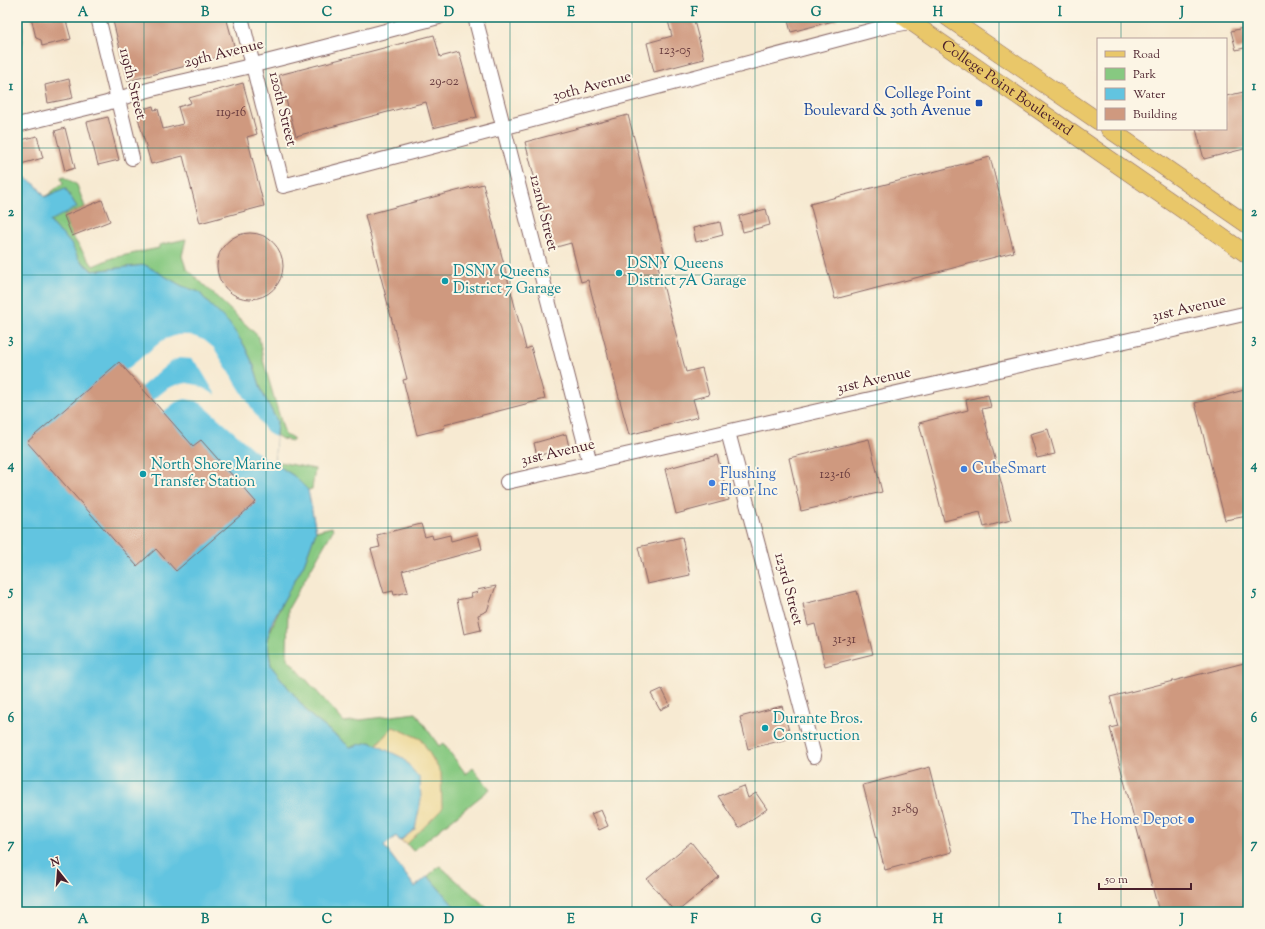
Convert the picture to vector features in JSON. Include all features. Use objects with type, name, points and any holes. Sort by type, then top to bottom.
[{"type":"main road","name":"College Point Boulevard","points":[[947,17],[1097,120]]},
{"type":"main road","name":"College Point Boulevard","points":[[910,19],[1248,255]]},
{"type":"main road","points":[[1110,130],[1248,225]]},
{"type":"street","name":"119th Street","points":[[98,17],[132,158]]},
{"type":"street","name":"120th Street","points":[[241,17],[283,186]]},
{"type":"street","name":"29th Avenue","points":[[17,125],[439,17]]},
{"type":"street","name":"122nd Street","points":[[475,17],[590,463]]},
{"type":"street","name":"30th Avenue","points":[[283,186],[910,19]]},
{"type":"street","name":"31st Avenue","points":[[507,482],[1248,313]]},
{"type":"street","name":"123rd Street","points":[[728,432],[814,756]]},
{"type":"green space","points":[[17,17],[23,25],[22,42],[17,58]]},
{"type":"green space","points":[[65,176],[77,185],[85,207],[64,216],[72,236],[93,266],[112,258],[159,248],[159,245],[186,239],[182,256],[186,268],[259,337],[263,360],[285,435],[293,438],[293,441],[282,439],[276,435],[277,421],[262,392],[254,366],[244,345],[199,292],[182,286],[145,265],[93,271],[78,258],[72,245],[55,228],[50,220],[77,207],[65,188],[45,197],[63,183],[61,177]]},
{"type":"green space","points":[[274,461],[315,469],[312,489],[308,490],[294,476],[274,463]]},
{"type":"green space","points":[[332,527],[333,530],[288,609],[287,658],[344,722],[416,713],[439,746],[443,743],[466,774],[473,768],[490,789],[413,851],[407,844],[442,809],[393,727],[376,745],[370,742],[350,747],[311,716],[271,666],[267,639],[282,603],[304,564],[316,531]]},
{"type":"green space","points":[[440,866],[492,912],[459,912],[428,876]]},
{"type":"sand","points":[[393,727],[421,739],[441,773],[442,809],[407,844],[400,841],[415,829],[376,745]]},
{"type":"water","points":[[17,172],[36,185],[45,197],[65,188],[77,207],[50,221],[72,245],[78,258],[92,271],[145,265],[182,286],[199,292],[229,323],[244,345],[254,366],[262,392],[277,421],[274,463],[294,476],[308,490],[316,531],[304,564],[273,620],[267,639],[271,666],[311,716],[350,747],[370,742],[403,758],[420,779],[421,800],[415,829],[400,841],[396,836],[384,846],[415,887],[428,876],[459,912],[17,912]]},
{"type":"pier","points":[[177,335],[190,335],[204,340],[214,348],[264,428],[271,435],[276,437],[274,461],[267,459],[254,450],[202,404],[185,399],[176,402],[163,412],[153,400],[168,388],[187,383],[198,385],[216,395],[198,365],[191,359],[179,358],[169,363],[141,387],[126,370],[163,340]]},
{"type":"building","points":[[31,17],[65,17],[71,39],[42,46],[41,40],[36,38]]},
{"type":"building","points":[[112,17],[226,17],[236,53],[128,81]]},
{"type":"building","points":[[667,17],[693,17],[704,59],[654,72],[647,43],[672,36]]},
{"type":"building","points":[[787,17],[836,17],[837,20],[791,32]]},
{"type":"building","points":[[1243,28],[1248,47],[1236,50],[1231,31]]},
{"type":"building","points":[[434,35],[440,57],[459,52],[477,117],[433,128],[426,102],[296,136],[279,75]]},
{"type":"building","points":[[69,79],[73,98],[48,103],[45,85]]},
{"type":"building","points":[[243,83],[257,134],[247,137],[264,206],[200,223],[183,156],[151,164],[137,114],[141,113],[140,110],[153,106],[154,110],[158,109],[163,129],[183,124],[178,107],[191,103],[189,98]]},
{"type":"building","points":[[1248,91],[1248,148],[1204,159],[1196,130],[1227,130],[1227,96]]},
{"type":"building","name":"DSNY Queens District 7A Garage","points":[[628,115],[667,263],[658,266],[686,372],[702,368],[709,395],[693,399],[698,417],[629,435],[588,280],[581,282],[571,243],[553,248],[525,142]]},
{"type":"building","points":[[108,117],[119,160],[98,165],[87,122]]},
{"type":"building","points":[[65,128],[75,168],[65,171],[55,131]]},
{"type":"building","points":[[37,136],[43,158],[17,165],[17,141]]},
{"type":"building","points":[[990,157],[1014,252],[835,299],[810,204]]},
{"type":"building","name":"DSNY Queens District 7 Garage","points":[[483,184],[526,349],[531,347],[545,399],[444,425],[445,428],[417,435],[403,380],[407,379],[365,215]]},
{"type":"building","points":[[102,200],[110,221],[72,236],[64,216]]},
{"type":"building","points":[[766,209],[770,225],[743,232],[739,216]]},
{"type":"building","points":[[720,222],[723,235],[696,242],[693,228]]},
{"type":"building","points":[[250,233],[262,236],[273,243],[280,254],[283,266],[280,278],[273,289],[262,296],[250,299],[238,296],[227,289],[220,278],[217,266],[220,254],[227,243],[238,236]]},
{"type":"building","name":"North Shore Marine Transfer Station","points":[[119,362],[193,446],[201,440],[256,502],[176,571],[156,549],[137,566],[27,442]]},
{"type":"building","points":[[1248,389],[1248,516],[1225,520],[1195,403]]},
{"type":"building","name":"CubeSmart","points":[[988,395],[991,407],[982,409],[1011,520],[984,527],[980,512],[944,521],[919,423],[968,410],[966,400]]},
{"type":"building","points":[[1048,429],[1055,454],[1037,458],[1030,434]]},
{"type":"building","points":[[566,434],[569,447],[537,456],[534,443]]},
{"type":"building","points":[[869,439],[882,492],[801,511],[789,458]]},
{"type":"building","points":[[717,455],[729,500],[676,514],[665,469]]},
{"type":"building","points":[[421,524],[425,537],[432,535],[433,539],[450,535],[451,541],[478,534],[482,549],[402,571],[408,592],[394,595],[393,591],[384,593],[371,549],[380,547],[377,535]]},
{"type":"building","points":[[682,537],[690,575],[647,584],[638,547]]},
{"type":"building","points":[[496,586],[487,611],[478,615],[481,630],[464,634],[457,600],[472,597],[471,594],[478,592],[477,590]]},
{"type":"building","points":[[857,591],[873,654],[825,666],[815,624],[808,626],[803,604]]},
{"type":"building","name":"The Home Depot","points":[[1248,662],[1248,912],[1159,912],[1110,728],[1118,726],[1110,697]]},
{"type":"building","points":[[662,689],[670,705],[660,710],[651,694]]},
{"type":"building","name":"Durante Bros. Construction","points":[[782,706],[791,738],[748,749],[740,717]]},
{"type":"building","points":[[930,767],[952,852],[885,870],[863,785]]},
{"type":"building","points":[[744,786],[748,798],[756,793],[767,809],[739,828],[718,796]]},
{"type":"building","points":[[601,810],[608,826],[599,830],[591,814]]},
{"type":"building","points":[[691,842],[719,877],[677,912],[675,912],[647,879]]},
{"type":"place","name":"College Point Boulevard & 30th Avenue","points":[[979,103]]},
{"type":"place","name":"DSNY Queens District 7A Garage","points":[[619,273]]},
{"type":"place","name":"DSNY Queens District 7 Garage","points":[[445,281]]},
{"type":"place","name":"CubeSmart","points":[[964,469]]},
{"type":"place","name":"North Shore Marine Transfer Station","points":[[143,474]]},
{"type":"place","name":"Flushing Floor Inc","points":[[712,483]]},
{"type":"place","name":"Durante Bros. Construction","points":[[765,728]]},
{"type":"place","name":"The Home Depot","points":[[1191,820]]}]
